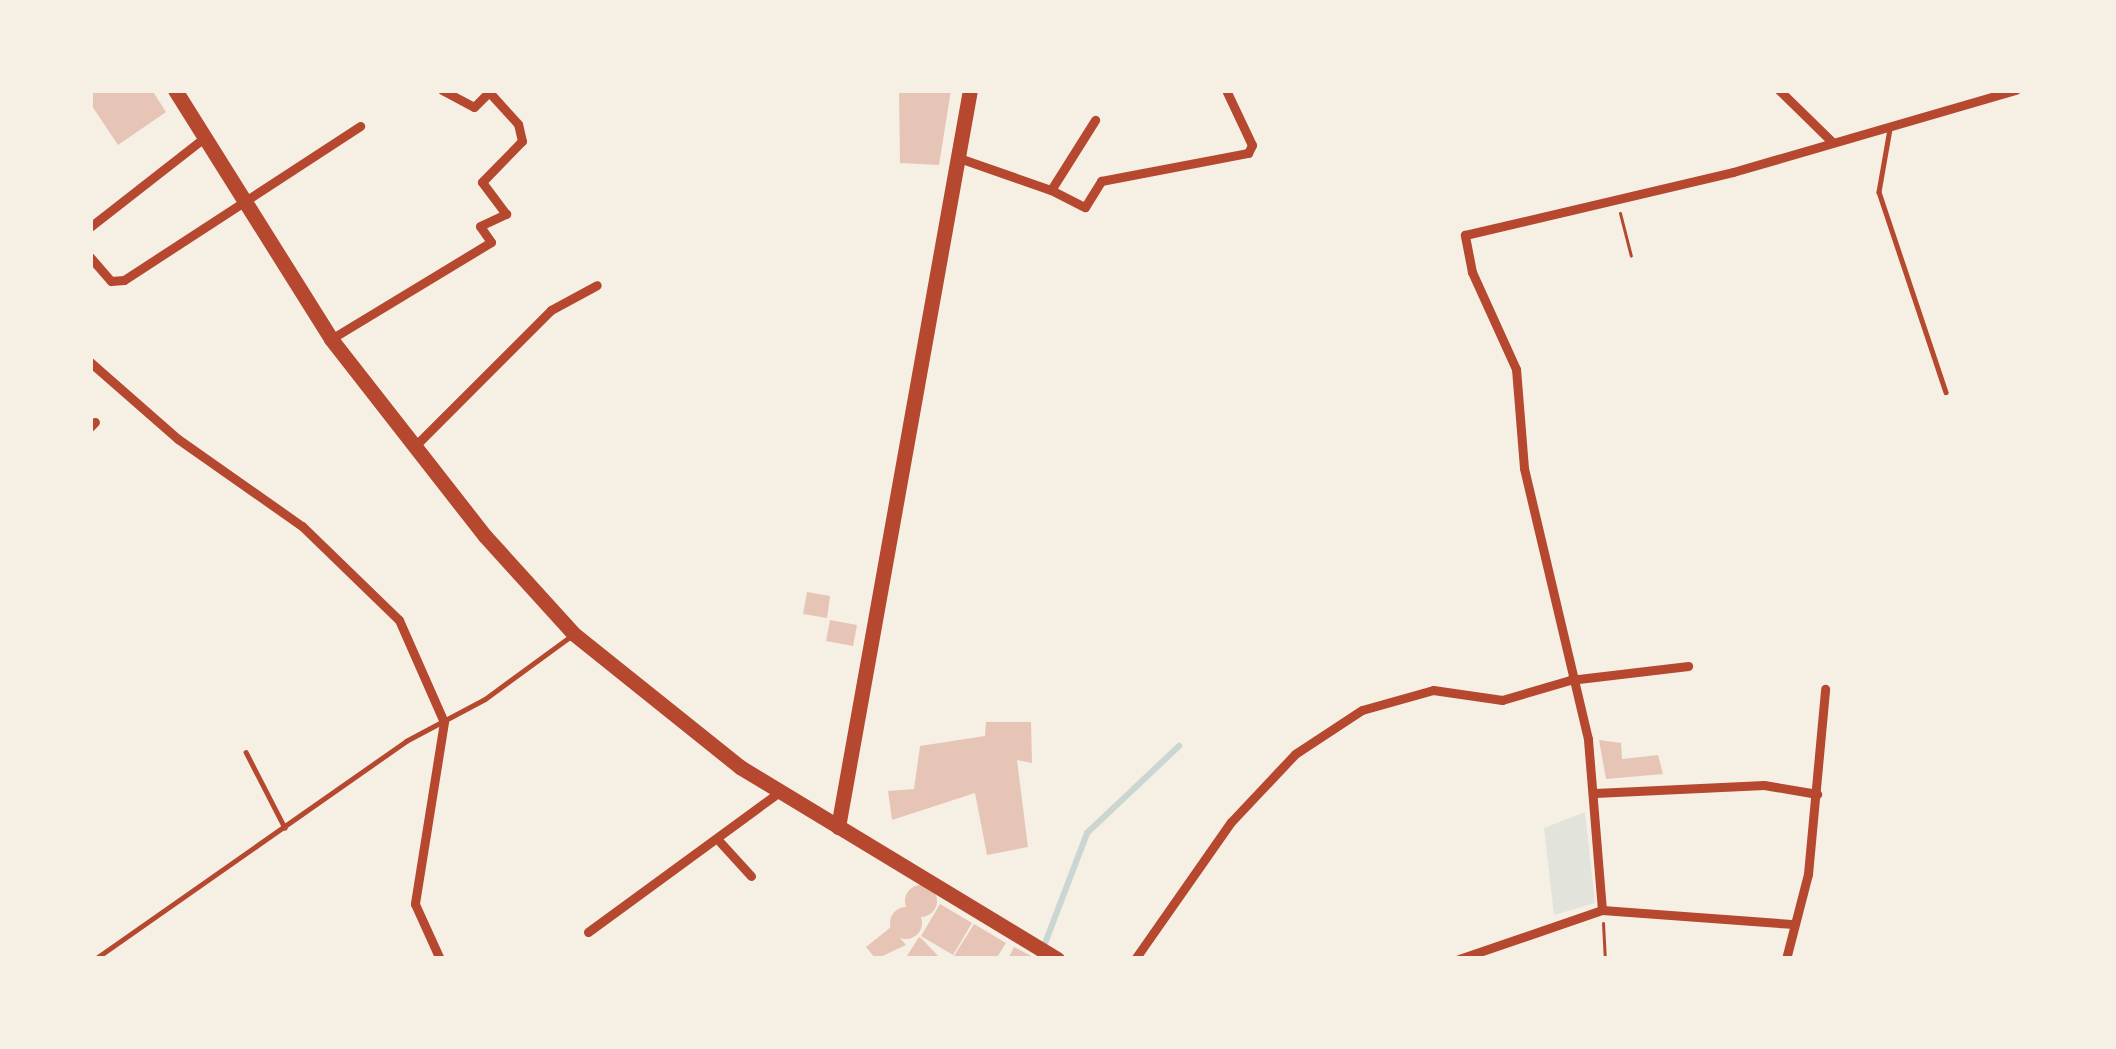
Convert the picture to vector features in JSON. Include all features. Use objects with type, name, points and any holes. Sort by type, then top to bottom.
[{"type":"main road","points":[[175,90],[331,339],[413,448],[574,634],[695,736],[779,792],[1057,959]]},
{"type":"main road","points":[[838,827],[970,90]]},
{"type":"street","points":[[331,339],[491,242],[481,226],[506,214],[482,182],[522,141],[518,124],[489,92],[474,107],[442,90]]},
{"type":"street","points":[[959,158],[1087,207],[1101,181],[1248,153],[1252,145],[1226,90]]},
{"type":"street","points":[[1779,90],[1832,141]]},
{"type":"street","points":[[1602,910],[1595,793],[1524,468],[1516,369],[1464,240],[1468,230],[1616,200],[2016,90]]},
{"type":"street","points":[[1051,190],[1095,120]]},
{"type":"street","points":[[90,257],[111,281],[124,280],[360,126]]},
{"type":"street","points":[[90,227],[204,138]]},
{"type":"street","points":[[413,448],[551,310],[597,285]]},
{"type":"street","points":[[90,362],[354,572],[399,620],[444,722],[415,904],[440,959]]},
{"type":"street","points":[[1136,959],[1231,822],[1294,754],[1362,710],[1432,689],[1502,700],[1570,680],[1688,667]]},
{"type":"street","points":[[1786,959],[1817,794],[1825,689]]},
{"type":"street","points":[[1595,793],[1764,785],[1817,794]]},
{"type":"street","points":[[588,932],[720,842],[779,792]]},
{"type":"street","points":[[720,842],[751,876]]},
{"type":"street","points":[[1459,959],[1602,910],[1794,924]]},
{"type":"lane","points":[[1893,121],[1878,168],[1879,192],[1946,392]]},
{"type":"lane","points":[[95,959],[574,634]]},
{"type":"lane","points":[[246,752],[285,828]]},
{"type":"path","points":[[1616,200],[1631,256]]},
{"type":"path","points":[[1602,910],[1605,959]]},
{"type":"shaded area","points":[[1585,812],[1595,903],[1554,915],[1544,828]]},
{"type":"building","points":[[90,90],[152,90],[166,112],[118,145],[90,103]]},
{"type":"building","points":[[899,90],[951,90],[939,165],[900,163]]},
{"type":"building","points":[[807,592],[830,596],[827,618],[803,614]]},
{"type":"building","points":[[830,620],[857,625],[853,646],[826,641]]},
{"type":"building","points":[[986,722],[1031,722],[1032,763],[1017,760],[1028,847],[987,855],[975,793],[892,820],[888,791],[914,789],[920,746],[985,736]]},
{"type":"building","points":[[1599,740],[1621,743],[1622,759],[1658,755],[1663,774],[1606,779]]},
{"type":"building","points":[[921,885],[932,890],[937,901],[932,912],[921,917],[910,912],[905,901],[910,890]]},
{"type":"building","points":[[940,904],[972,923],[953,955],[921,936]]},
{"type":"building","points":[[906,907],[917,912],[922,923],[917,934],[906,939],[895,934],[890,923],[895,912]]},
{"type":"building","points":[[974,924],[1006,943],[996,959],[954,956]]},
{"type":"building","points":[[891,927],[906,945],[876,959],[866,947]]},
{"type":"building","points":[[922,939],[941,959],[905,959]]},
{"type":"building","points":[[1014,947],[1037,959],[1008,959]]},
{"type":"waterway","points":[[1039,959],[1087,833],[1179,746]]}]
